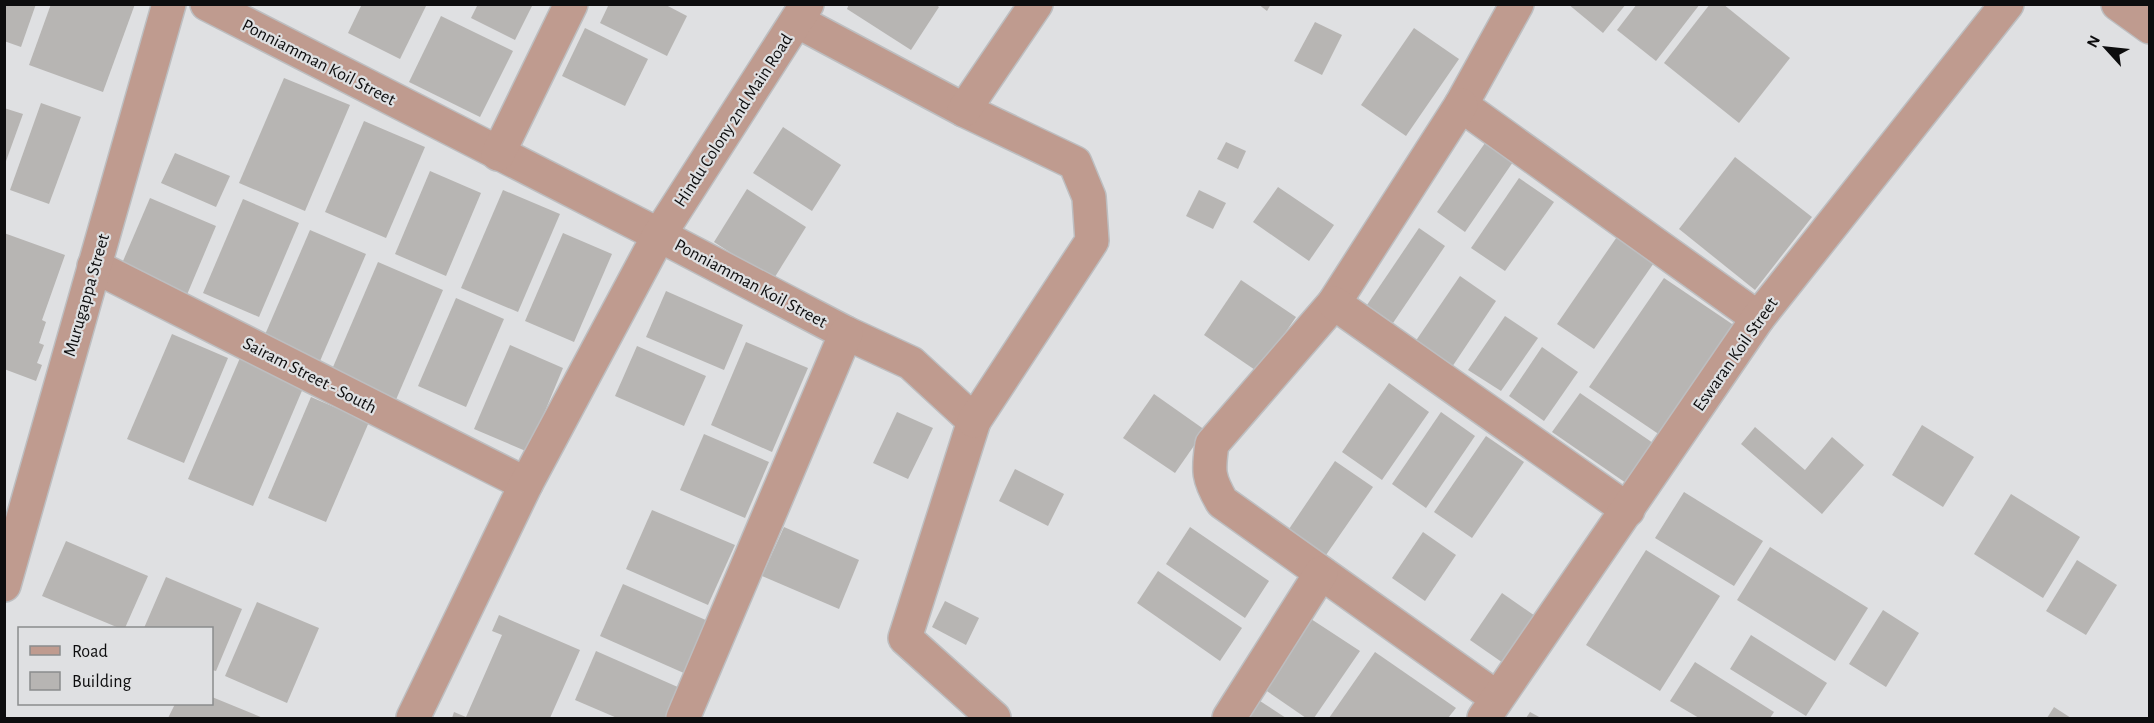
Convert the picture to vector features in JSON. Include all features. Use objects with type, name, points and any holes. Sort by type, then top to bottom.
[{"type":"street","name":"Murugappa Street","points":[[4,585],[11,536],[94,266],[169,4]]},
{"type":"street","name":"Ponniamman Koil Street","points":[[207,4],[846,333],[911,363],[974,421]]},
{"type":"street","points":[[498,154],[571,4]]},
{"type":"street","points":[[964,110],[1036,4]]},
{"type":"street","points":[[1491,708],[1321,573],[1221,502],[1208,469],[1212,444],[1334,303],[1461,105],[1517,4]]},
{"type":"street","name":"Eswaran Koil Street","points":[[1491,708],[1758,318],[2007,4]]},
{"type":"street","points":[[2118,4],[2150,27]]},
{"type":"street","points":[[802,13],[964,110],[1075,163],[1089,197],[1092,241],[974,421],[905,638],[994,718]]},
{"type":"street","name":"Hindu Colony 2nd Main Road","points":[[413,718],[526,484],[659,235],[802,13]]},
{"type":"street","points":[[1461,105],[1758,318]]},
{"type":"street","name":"Sairam Street - South","points":[[94,266],[526,484]]},
{"type":"street","points":[[1334,303],[1628,510]]},
{"type":"street","points":[[683,718],[846,333]]},
{"type":"street","points":[[1229,718],[1321,573]]},
{"type":"building","points":[[4,4],[36,4],[21,47],[4,41]]},
{"type":"building","points":[[51,4],[135,4],[103,92],[29,65]]},
{"type":"building","points":[[362,4],[427,4],[400,59],[348,33]]},
{"type":"building","points":[[478,4],[533,4],[515,40],[471,18]]},
{"type":"building","points":[[609,4],[664,4],[687,16],[667,56],[600,23]]},
{"type":"building","points":[[849,4],[935,4],[939,7],[911,50],[847,9]]},
{"type":"building","points":[[1258,4],[1271,4],[1267,11]]},
{"type":"building","points":[[1568,4],[1626,4],[1603,33]]},
{"type":"building","points":[[1637,4],[1700,4],[1656,61],[1617,30]]},
{"type":"building","points":[[1710,4],[1723,4],[1790,58],[1739,123],[1664,63]]},
{"type":"building","points":[[441,16],[513,51],[480,117],[409,82]]},
{"type":"building","points":[[1315,22],[1342,35],[1322,75],[1294,61]]},
{"type":"building","points":[[585,28],[648,59],[625,106],[562,76]]},
{"type":"building","points":[[1414,28],[1459,59],[1406,136],[1361,105]]},
{"type":"building","points":[[284,78],[350,105],[305,211],[239,183]]},
{"type":"building","points":[[41,103],[81,117],[49,204],[10,190]]},
{"type":"building","points":[[4,108],[23,114],[5,164],[4,164]]},
{"type":"building","points":[[364,121],[425,147],[386,238],[325,212]]},
{"type":"building","points":[[783,127],[841,165],[812,211],[753,173]]},
{"type":"building","points":[[1226,142],[1246,151],[1238,169],[1217,159]]},
{"type":"building","points":[[1485,143],[1513,162],[1465,232],[1437,212]]},
{"type":"building","points":[[175,153],[230,176],[216,207],[161,183]]},
{"type":"building","points":[[1735,157],[1812,217],[1755,290],[1679,229]]},
{"type":"building","points":[[430,171],[481,193],[446,276],[395,254]]},
{"type":"building","points":[[1519,178],[1554,202],[1505,271],[1471,248]]},
{"type":"building","points":[[1278,187],[1334,225],[1309,261],[1253,222]]},
{"type":"building","points":[[747,189],[806,227],[773,280],[714,242]]},
{"type":"building","points":[[503,190],[560,214],[518,312],[461,288]]},
{"type":"building","points":[[1199,190],[1226,203],[1213,229],[1186,216]]},
{"type":"building","points":[[150,198],[216,226],[186,297],[120,268]]},
{"type":"building","points":[[243,199],[299,223],[259,317],[203,293]]},
{"type":"building","points":[[1419,228],[1445,246],[1393,323],[1367,305]]},
{"type":"building","points":[[310,230],[366,254],[320,361],[264,337]]},
{"type":"building","points":[[1621,231],[1658,257],[1594,349],[1557,324]]},
{"type":"building","points":[[4,233],[65,255],[42,320],[46,322],[39,343],[44,345],[37,363],[42,365],[36,381],[4,369]]},
{"type":"building","points":[[563,233],[612,254],[574,342],[525,321]]},
{"type":"building","points":[[378,262],[443,290],[395,402],[330,374]]},
{"type":"building","points":[[1460,276],[1496,301],[1450,370],[1413,345]]},
{"type":"building","points":[[1664,278],[1735,326],[1660,435],[1589,387]]},
{"type":"building","points":[[1241,280],[1296,317],[1258,372],[1204,335]]},
{"type":"building","points":[[666,291],[743,325],[724,370],[646,337]]},
{"type":"building","points":[[456,298],[504,319],[466,407],[418,386]]},
{"type":"building","points":[[1505,316],[1538,338],[1501,391],[1468,370]]},
{"type":"building","points":[[172,334],[228,358],[184,463],[127,439]]},
{"type":"building","points":[[746,342],[808,368],[772,452],[711,425]]},
{"type":"building","points":[[510,345],[563,368],[528,452],[474,429]]},
{"type":"building","points":[[637,346],[706,376],[684,426],[615,396]]},
{"type":"building","points":[[1542,347],[1578,372],[1544,421],[1509,396]]},
{"type":"building","points":[[240,358],[304,386],[253,506],[188,479]]},
{"type":"building","points":[[1389,383],[1429,412],[1382,480],[1342,452]]},
{"type":"building","points":[[1580,393],[1653,443],[1626,483],[1552,432]]},
{"type":"building","points":[[1154,394],[1205,430],[1175,473],[1123,438]]},
{"type":"building","points":[[311,397],[369,422],[326,522],[268,498]]},
{"type":"building","points":[[897,412],[933,428],[908,479],[873,463]]},
{"type":"building","points":[[1441,412],[1475,436],[1426,508],[1392,484]]},
{"type":"building","points":[[1922,425],[1974,457],[1943,507],[1892,475]]},
{"type":"building","points":[[1755,427],[1805,470],[1832,437],[1864,465],[1822,514],[1741,444]]},
{"type":"building","points":[[704,434],[769,462],[745,518],[680,490]]},
{"type":"building","points":[[1486,436],[1524,462],[1472,538],[1434,512]]},
{"type":"building","points":[[1335,461],[1373,487],[1326,555],[1289,529]]},
{"type":"building","points":[[1015,469],[1064,494],[1048,526],[999,501]]},
{"type":"building","points":[[1684,492],[1763,541],[1734,586],[1655,538]]},
{"type":"building","points":[[2011,494],[2080,537],[2043,598],[1974,554]]},
{"type":"building","points":[[652,510],[735,545],[708,605],[626,569]]},
{"type":"building","points":[[784,527],[859,560],[839,609],[762,576]]},
{"type":"building","points":[[1190,527],[1269,581],[1245,618],[1166,564]]},
{"type":"building","points":[[1423,532],[1456,555],[1425,601],[1392,578]]},
{"type":"building","points":[[66,541],[148,576],[125,627],[117,627],[42,596]]},
{"type":"building","points":[[1770,547],[1868,608],[1835,661],[1737,600]]},
{"type":"building","points":[[1646,550],[1720,596],[1660,691],[1586,645]]},
{"type":"building","points":[[2077,560],[2117,585],[2086,635],[2046,611]]},
{"type":"building","points":[[1158,571],[1242,628],[1220,661],[1137,603]]},
{"type":"building","points":[[166,577],[242,609],[216,671],[213,670],[213,627],[144,627]]},
{"type":"building","points":[[623,584],[708,621],[686,674],[600,636]]},
{"type":"building","points":[[1502,593],[1538,618],[1506,665],[1470,640]]},
{"type":"building","points":[[945,601],[979,618],[966,645],[932,627]]},
{"type":"building","points":[[257,602],[319,628],[287,703],[225,676]]},
{"type":"building","points":[[1883,610],[1919,633],[1886,687],[1849,664]]},
{"type":"building","points":[[499,615],[580,650],[550,718],[452,718],[454,712],[466,717],[502,635],[492,631]]},
{"type":"building","points":[[1308,617],[1360,651],[1314,718],[1306,718],[1261,687]]},
{"type":"building","points":[[1751,635],[1827,683],[1806,716],[1730,669]]},
{"type":"building","points":[[596,651],[680,688],[667,718],[617,718],[575,700]]},
{"type":"building","points":[[1375,652],[1456,708],[1448,718],[1329,718]]},
{"type":"building","points":[[1695,662],[1774,712],[1770,718],[1699,718],[1670,701]]},
{"type":"building","points":[[213,697],[263,718],[168,718],[174,705],[213,705]]},
{"type":"building","points":[[1260,701],[1286,718],[1248,718]]},
{"type":"building","points":[[2054,707],[2071,718],[2047,718]]},
{"type":"building","points":[[1530,712],[1541,718],[1526,718]]}]
